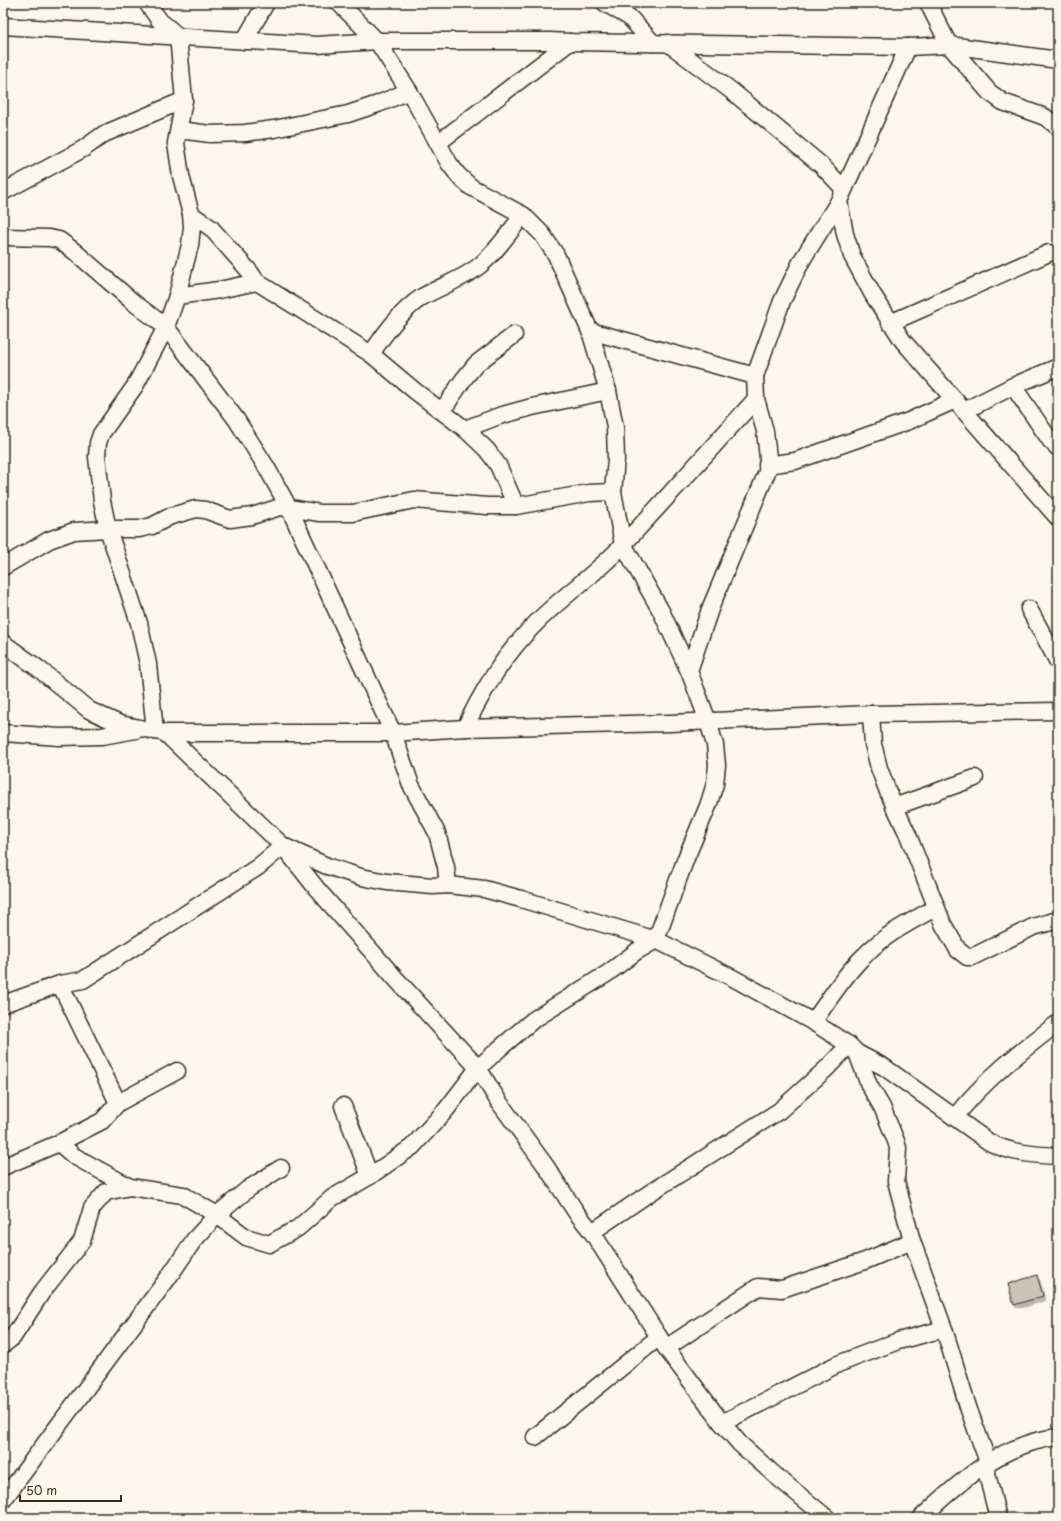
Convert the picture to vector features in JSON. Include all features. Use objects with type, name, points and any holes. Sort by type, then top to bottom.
[{"type":"street","points":[[146,3],[160,22],[178,36],[184,100],[176,143],[180,176],[191,214],[192,227],[190,245],[177,296],[166,327],[135,386],[101,434],[98,443],[97,457],[102,501],[108,529],[139,623],[148,664],[154,731]]},
{"type":"street","points":[[244,41],[266,3]]},
{"type":"street","points":[[3,1345],[13,1337],[42,1292],[82,1241],[92,1208],[106,1192],[130,1187],[183,1195],[217,1215],[246,1237],[269,1244],[298,1228],[332,1198],[370,1176],[412,1147],[446,1110],[478,1068],[533,1020],[608,973],[637,951],[656,940],[686,858],[708,806],[715,784],[716,759],[714,745],[708,721],[689,671],[661,611],[623,544],[613,492],[616,459],[615,427],[608,391],[590,331],[556,255],[542,234],[523,215],[471,187],[458,175],[409,91],[377,41],[339,3]]},
{"type":"street","points":[[605,3],[629,17],[661,43],[739,96],[821,165],[842,195],[845,234],[852,256],[872,295],[890,323],[903,341],[1058,518]]},
{"type":"street","points":[[928,3],[949,45],[989,92],[1003,102],[1045,117],[1058,127]]},
{"type":"street","points":[[3,26],[317,45],[377,41],[550,41],[908,47],[949,45],[1058,60]]},
{"type":"street","points":[[438,142],[570,42]]},
{"type":"street","points":[[689,671],[710,609],[767,472],[768,458],[765,431],[756,399],[755,376],[782,301],[802,260],[842,195],[908,47]]},
{"type":"street","points":[[179,130],[210,134],[245,133],[274,129],[348,114],[378,104],[409,91]]},
{"type":"street","points":[[3,192],[83,149],[104,134],[184,100]]},
{"type":"street","points":[[191,214],[211,228],[257,282],[371,354],[465,429],[487,450],[498,465],[516,506]]},
{"type":"street","points":[[371,354],[397,319],[412,305],[422,297],[470,272],[484,262],[523,215]]},
{"type":"street","points":[[3,237],[49,238],[59,240],[74,251],[133,302],[166,327],[236,419],[267,468],[289,508],[393,733],[411,785],[438,834],[446,867],[448,885]]},
{"type":"street","points":[[890,323],[1049,252]]},
{"type":"street","points":[[177,296],[219,290],[257,282]]},
{"type":"street","points":[[590,331],[755,376]]},
{"type":"street","points":[[442,411],[476,364],[514,335]]},
{"type":"street","points":[[768,465],[795,460],[959,405],[1013,386],[1058,367]]},
{"type":"street","points":[[1013,386],[1050,440],[1058,448]]},
{"type":"street","points":[[465,429],[499,416],[532,407],[608,391]]},
{"type":"street","points":[[465,728],[478,700],[522,638],[623,544],[756,399]]},
{"type":"street","points":[[3,566],[49,540],[74,531],[139,529],[152,526],[170,516],[196,509],[205,510],[230,519],[252,516],[280,507],[320,513],[353,513],[414,500],[487,506],[516,506],[590,493],[613,492]]},
{"type":"street","points":[[1029,609],[1058,662]]},
{"type":"street","points":[[3,642],[89,710],[120,724],[154,731],[283,846],[316,889],[478,1068],[499,1102],[545,1165],[576,1212],[592,1232],[663,1343],[722,1424],[740,1444],[827,1518]]},
{"type":"street","points":[[3,733],[59,737],[102,736],[154,731],[393,733],[465,728],[708,721],[871,714],[1058,711]]},
{"type":"street","points":[[871,714],[873,744],[879,768],[894,807],[908,836],[935,908],[958,950],[967,957],[982,953],[1033,927],[1058,920]]},
{"type":"street","points":[[894,807],[976,778]]},
{"type":"street","points":[[283,846],[327,866],[361,877],[387,882],[433,886],[448,885],[484,889],[521,898],[656,940],[726,975],[813,1022],[853,1049],[884,1066],[989,1142],[999,1147],[1039,1155],[1058,1156]]},
{"type":"street","points":[[3,1004],[60,984],[83,980],[258,867],[283,846]]},
{"type":"street","points":[[813,1022],[863,957],[893,932],[935,908]]},
{"type":"street","points":[[60,984],[118,1103]]},
{"type":"street","points":[[955,1117],[965,1104],[1014,1057],[1058,1023]]},
{"type":"street","points":[[592,1232],[648,1194],[779,1111],[826,1069],[853,1049]]},
{"type":"street","points":[[853,1049],[869,1085],[882,1107],[896,1140],[898,1148],[896,1181],[912,1241],[944,1329],[969,1410],[988,1462],[987,1474],[998,1518]]},
{"type":"street","points":[[3,1167],[59,1143],[102,1121],[118,1103],[177,1071]]},
{"type":"street","points":[[343,1106],[370,1176]]},
{"type":"street","points":[[59,1143],[74,1156],[130,1187]]},
{"type":"street","points":[[3,1500],[168,1278],[194,1240],[217,1215],[248,1189],[281,1168]]},
{"type":"street","points":[[535,1437],[663,1343],[758,1287],[782,1289],[858,1263],[912,1241]]},
{"type":"street","points":[[722,1424],[838,1364],[898,1341],[944,1329]]},
{"type":"street","points":[[921,1518],[964,1478],[988,1462],[1020,1445],[1058,1437]]},
{"type":"building","points":[[1037,1275],[1043,1296],[1014,1305],[1008,1284]]}]
